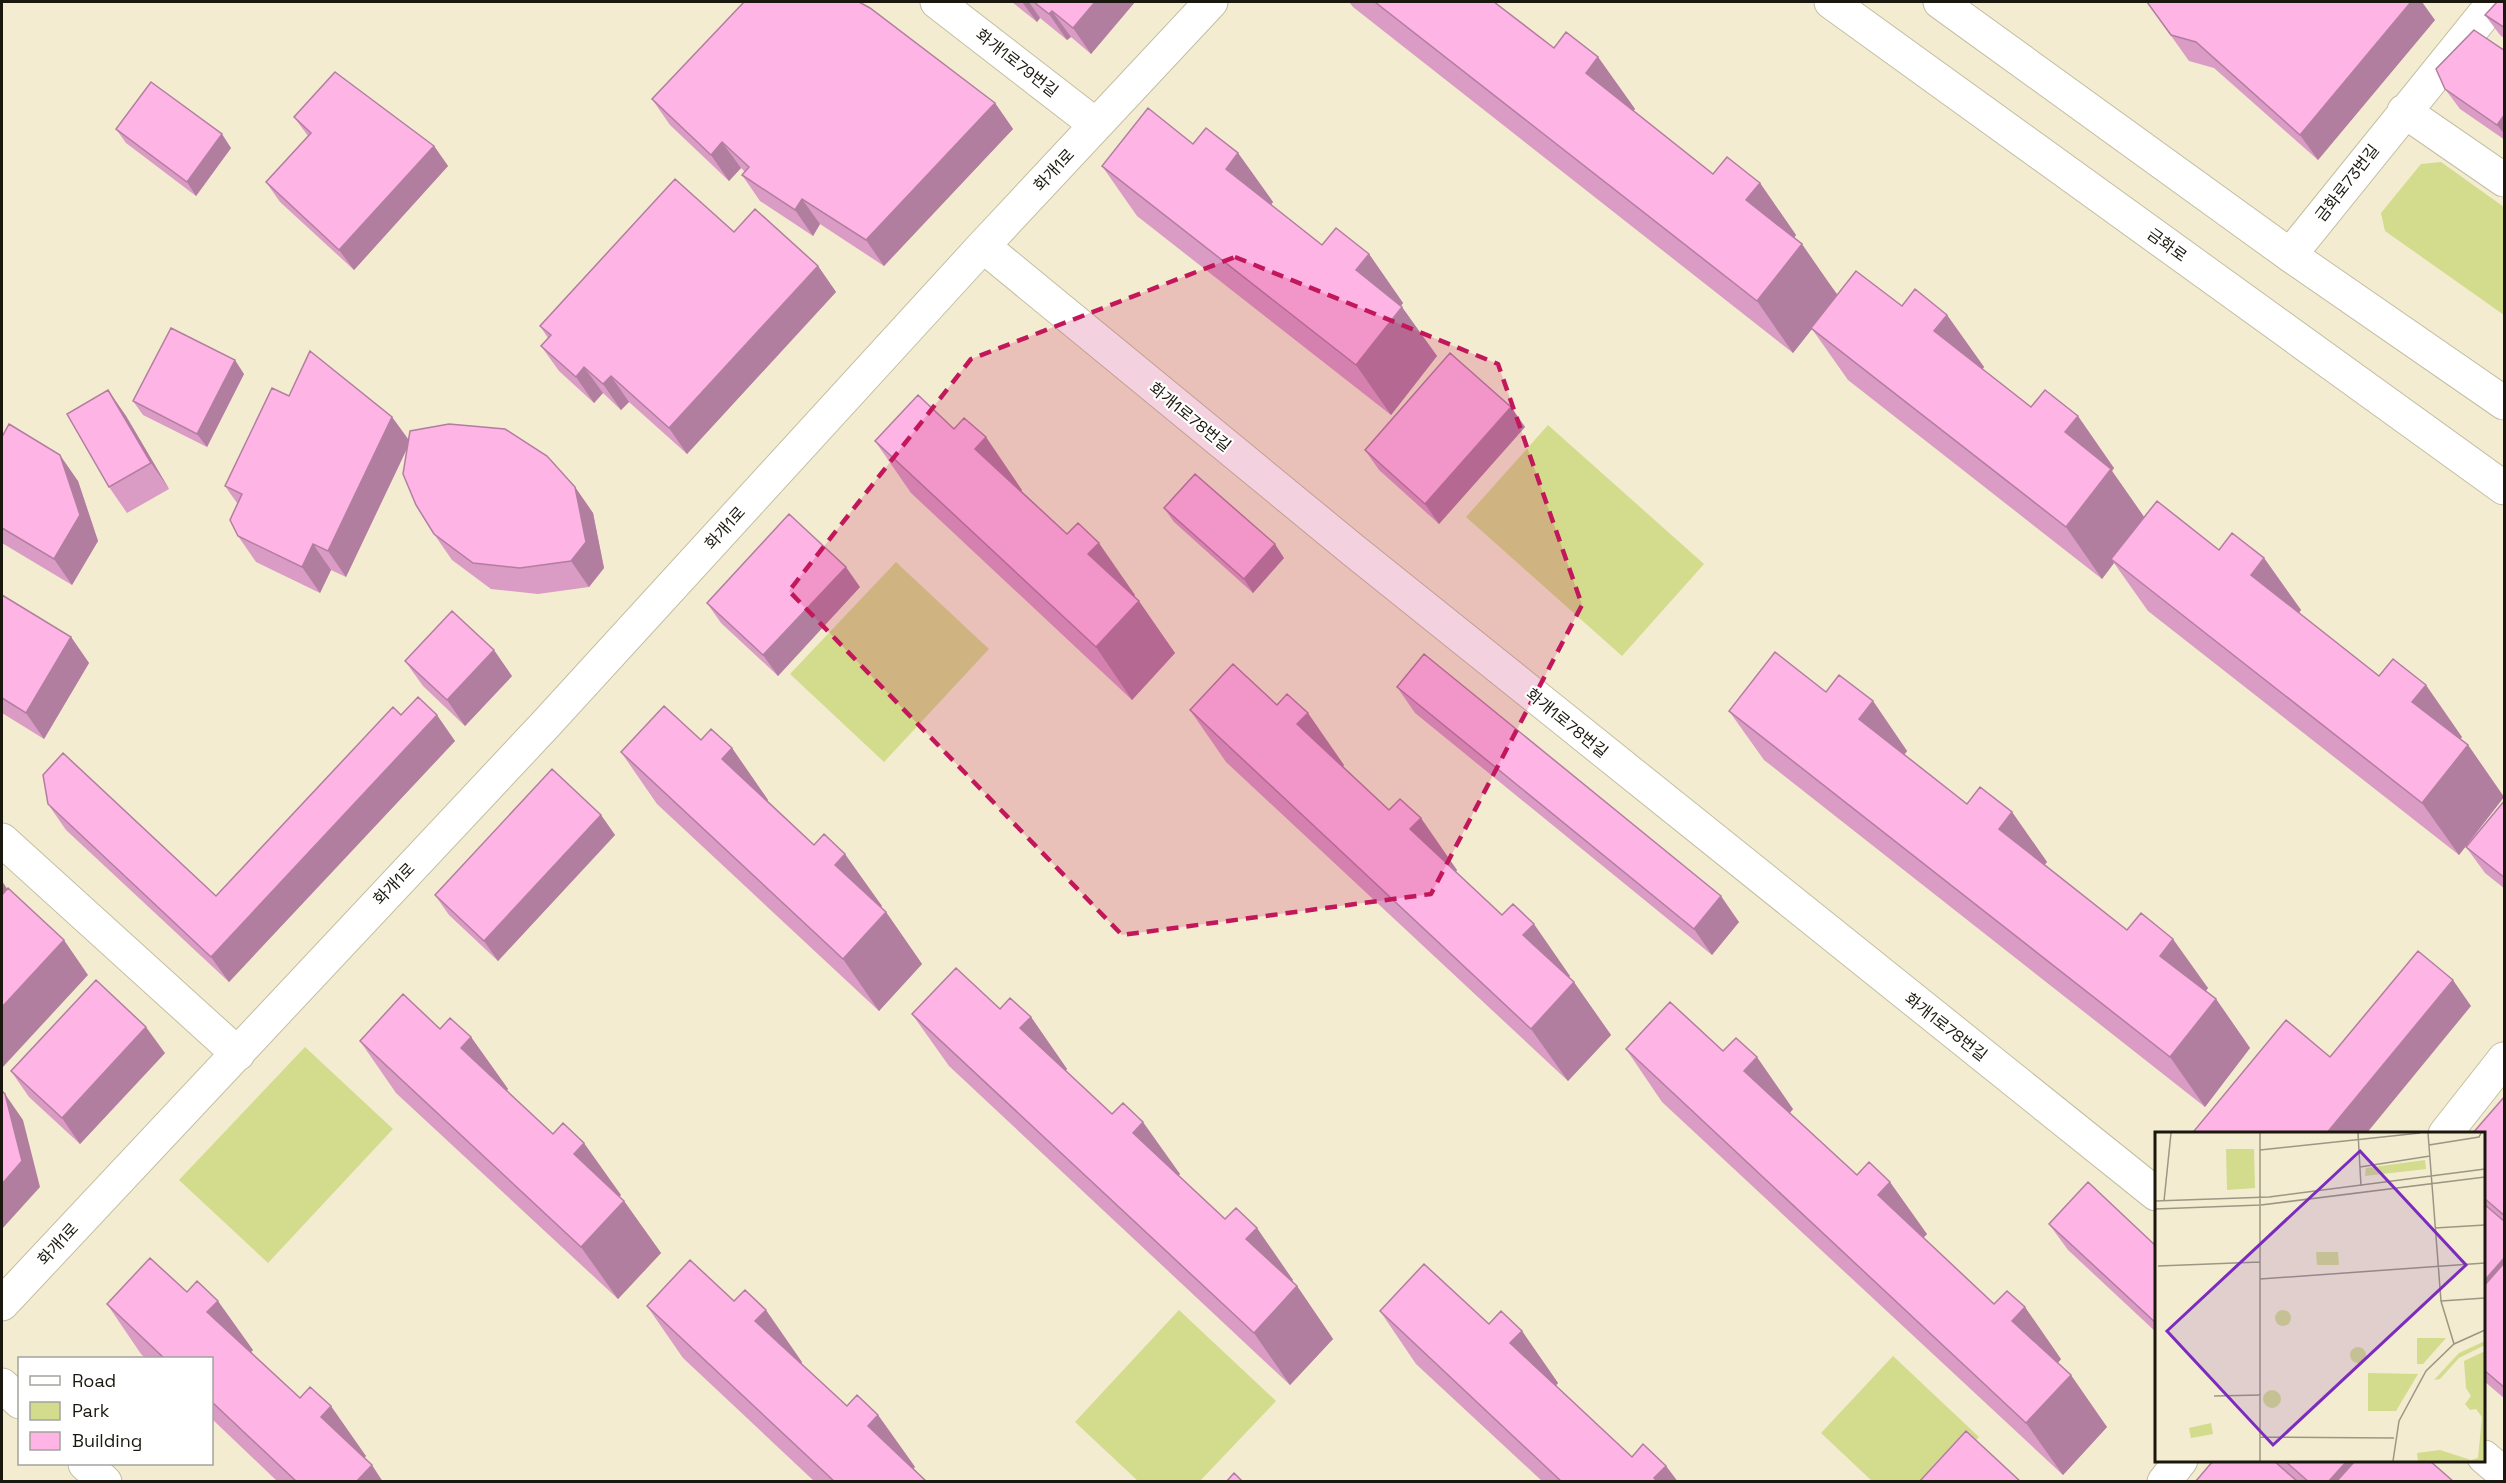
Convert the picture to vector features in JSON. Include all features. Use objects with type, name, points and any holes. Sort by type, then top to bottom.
[{"type":"street","name":"화개1로79번길","points":[[937,2],[1096,125]]},
{"type":"street","name":"화개1로","points":[[2,1304],[545,725],[983,246],[1211,2]]},
{"type":"street","name":"금화로","points":[[1831,2],[2505,488]]},
{"type":"street","points":[[1940,2],[2290,255],[2505,403]]},
{"type":"street","name":"금화로73번길","points":[[2290,255],[2493,2]]},
{"type":"street","points":[[2404,111],[2505,180]]},
{"type":"street","name":"화개1로78번길","points":[[983,246],[1389,580],[2155,1192]]},
{"type":"street","points":[[2,840],[238,1054]]},
{"type":"street","points":[[2447,1132],[2505,1059]]},
{"type":"street","points":[[2,1385],[18,1400]]},
{"type":"street","points":[[2485,1458],[2505,1474]]},
{"type":"street","points":[[2164,1482],[2180,1462]]},
{"type":"street","points":[[86,1465],[105,1482]]},
{"type":"highlighted area","points":[[1235,257],[1498,364],[1582,605],[1431,894],[1122,935],[789,591],[971,359]]},
{"type":"green space","points":[[2441,162],[2504,207],[2504,315],[2385,231],[2381,213],[2421,164]]},
{"type":"green space","points":[[1548,425],[1704,564],[1622,656],[1466,517]]},
{"type":"green space","points":[[896,562],[989,649],[884,762],[790,674]]},
{"type":"green space","points":[[305,1047],[393,1129],[268,1263],[179,1180]]},
{"type":"green space","points":[[1179,1310],[1276,1401],[1200,1481],[1138,1481],[1075,1422]]},
{"type":"green space","points":[[1893,1356],[1979,1437],[1937,1481],[1873,1482],[1821,1433]]},
{"type":"building","points":[[744,2],[859,2],[995,103],[866,240],[802,199],[795,210],[742,175],[749,167],[722,142],[711,155],[652,99]]},
{"type":"building","points":[[1034,2],[1095,2],[1073,28],[1052,11],[1049,14]]},
{"type":"building","points":[[1375,2],[1494,2],[1554,48],[1566,32],[1598,57],[1586,73],[1713,174],[1727,157],[1760,183],[1746,200],[1802,244],[1757,301]]},
{"type":"building","points":[[2147,2],[2411,2],[2300,135],[2196,42],[2171,35]]},
{"type":"building","points":[[2497,2],[2505,2],[2505,28],[2485,15]]},
{"type":"building","points":[[2474,30],[2505,51],[2505,114],[2497,125],[2445,89],[2436,69]]},
{"type":"building","points":[[335,72],[434,146],[339,250],[266,182],[311,133],[294,117]]},
{"type":"building","points":[[151,82],[222,134],[187,182],[116,129]]},
{"type":"building","points":[[1148,108],[1193,144],[1206,128],[1238,153],[1226,169],[1322,245],[1336,228],[1369,254],[1356,270],[1402,307],[1356,365],[1102,166]]},
{"type":"building","points":[[675,179],[734,232],[755,209],[818,266],[669,428],[611,376],[603,384],[584,367],[576,377],[541,346],[551,335],[540,326]]},
{"type":"building","points":[[1856,271],[1902,306],[1915,289],[1947,315],[1934,331],[2031,407],[2045,390],[2078,416],[2065,432],[2111,469],[2066,527],[1811,328]]},
{"type":"building","points":[[171,328],[235,360],[197,434],[133,401]]},
{"type":"building","points":[[310,351],[392,417],[328,551],[313,544],[302,567],[238,536],[230,520],[242,494],[225,486],[272,388],[289,396]]},
{"type":"building","points":[[1450,353],[1511,407],[1425,504],[1365,450]]},
{"type":"building","points":[[108,390],[151,463],[109,487],[67,414]]},
{"type":"building","points":[[918,395],[954,429],[964,418],[986,437],[975,449],[1067,534],[1078,523],[1099,543],[1088,554],[1139,601],[1096,647],[875,441]]},
{"type":"building","points":[[9,424],[60,455],[80,515],[54,559],[2,528],[2,437]]},
{"type":"building","points":[[449,424],[505,429],[547,456],[575,487],[586,542],[571,561],[520,568],[473,563],[434,534],[416,505],[403,474],[410,431]]},
{"type":"building","points":[[1195,474],[1275,544],[1244,579],[1164,508]]},
{"type":"building","points":[[2157,501],[2219,550],[2232,533],[2264,558],[2251,575],[2379,676],[2393,659],[2426,685],[2412,702],[2468,745],[2422,803],[2111,559]]},
{"type":"building","points":[[789,514],[846,567],[763,655],[707,603]]},
{"type":"building","points":[[2,595],[71,637],[26,713],[2,698]]},
{"type":"building","points":[[452,611],[494,650],[447,700],[405,661]]},
{"type":"building","points":[[1775,652],[1826,692],[1839,675],[1873,701],[1859,719],[1967,804],[1980,787],[2012,812],[1999,829],[2127,930],[2141,913],[2173,939],[2160,956],[2216,999],[2170,1057],[1729,711]]},
{"type":"building","points":[[1424,654],[1721,896],[1694,929],[1397,687]]},
{"type":"building","points":[[1233,664],[1277,705],[1287,694],[1308,713],[1297,724],[1389,810],[1400,799],[1421,818],[1410,829],[1502,915],[1513,904],[1534,924],[1523,935],[1574,982],[1531,1029],[1190,710]]},
{"type":"building","points":[[418,697],[437,715],[211,957],[48,804],[43,775],[63,753],[216,896],[393,707],[401,715]]},
{"type":"building","points":[[664,706],[701,740],[711,729],[732,748],[722,759],[814,845],[824,834],[845,854],[835,865],[886,912],[843,959],[621,752]]},
{"type":"building","points":[[552,769],[601,815],[484,941],[435,895]]},
{"type":"building","points":[[2505,800],[2505,878],[2466,847]]},
{"type":"building","points":[[8,888],[64,940],[2,1007],[2,895]]},
{"type":"building","points":[[2418,951],[2453,980],[2328,1132],[2194,1131],[2286,1020],[2330,1057]]},
{"type":"building","points":[[956,968],[1000,1009],[1010,998],[1031,1017],[1020,1028],[1112,1114],[1123,1103],[1143,1122],[1133,1133],[1225,1219],[1236,1208],[1257,1228],[1246,1239],[1297,1286],[1254,1333],[912,1014]]},
{"type":"building","points":[[96,980],[146,1027],[62,1118],[11,1071]]},
{"type":"building","points":[[403,994],[440,1029],[450,1018],[471,1037],[461,1048],[553,1134],[563,1123],[584,1143],[574,1154],[624,1201],[581,1247],[360,1041]]},
{"type":"building","points":[[1670,1002],[1723,1051],[1736,1038],[1757,1057],[1744,1071],[1857,1175],[1869,1162],[1890,1182],[1878,1195],[1994,1304],[2007,1291],[2025,1307],[2012,1321],[2071,1375],[2026,1423],[1626,1049]]},
{"type":"building","points":[[2,1091],[5,1094],[22,1161],[2,1184]]},
{"type":"building","points":[[2505,1096],[2505,1216],[2485,1199],[2485,1132],[2474,1132]]},
{"type":"building","points":[[2088,1182],[2155,1245],[2155,1322],[2049,1224]]},
{"type":"building","points":[[2485,1205],[2505,1222],[2505,1257],[2485,1280]]},
{"type":"building","points":[[150,1258],[187,1292],[197,1281],[218,1301],[207,1312],[300,1398],[310,1387],[331,1406],[321,1417],[372,1465],[356,1482],[297,1482],[213,1403],[213,1357],[163,1357],[107,1304]]},
{"type":"building","points":[[690,1260],[734,1301],[745,1290],[766,1310],[755,1321],[847,1406],[857,1395],[878,1415],[868,1426],[927,1482],[835,1482],[647,1306]]},
{"type":"building","points":[[2505,1262],[2505,1388],[2485,1371],[2485,1285]]},
{"type":"building","points":[[1424,1264],[1489,1324],[1501,1311],[1522,1331],[1510,1343],[1632,1457],[1643,1444],[1666,1466],[1654,1478],[1658,1482],[1562,1482],[1380,1311]]},
{"type":"building","points":[[1966,1431],[2021,1482],[1919,1482]]},
{"type":"building","points":[[2212,1462],[2275,1462],[2298,1482],[2195,1482]]},
{"type":"building","points":[[2286,1462],[2346,1462],[2328,1482],[2309,1482]]},
{"type":"building","points":[[2354,1462],[2431,1462],[2454,1482],[2336,1482]]},
{"type":"building","points":[[1234,1473],[1243,1482],[1226,1482]]}]
